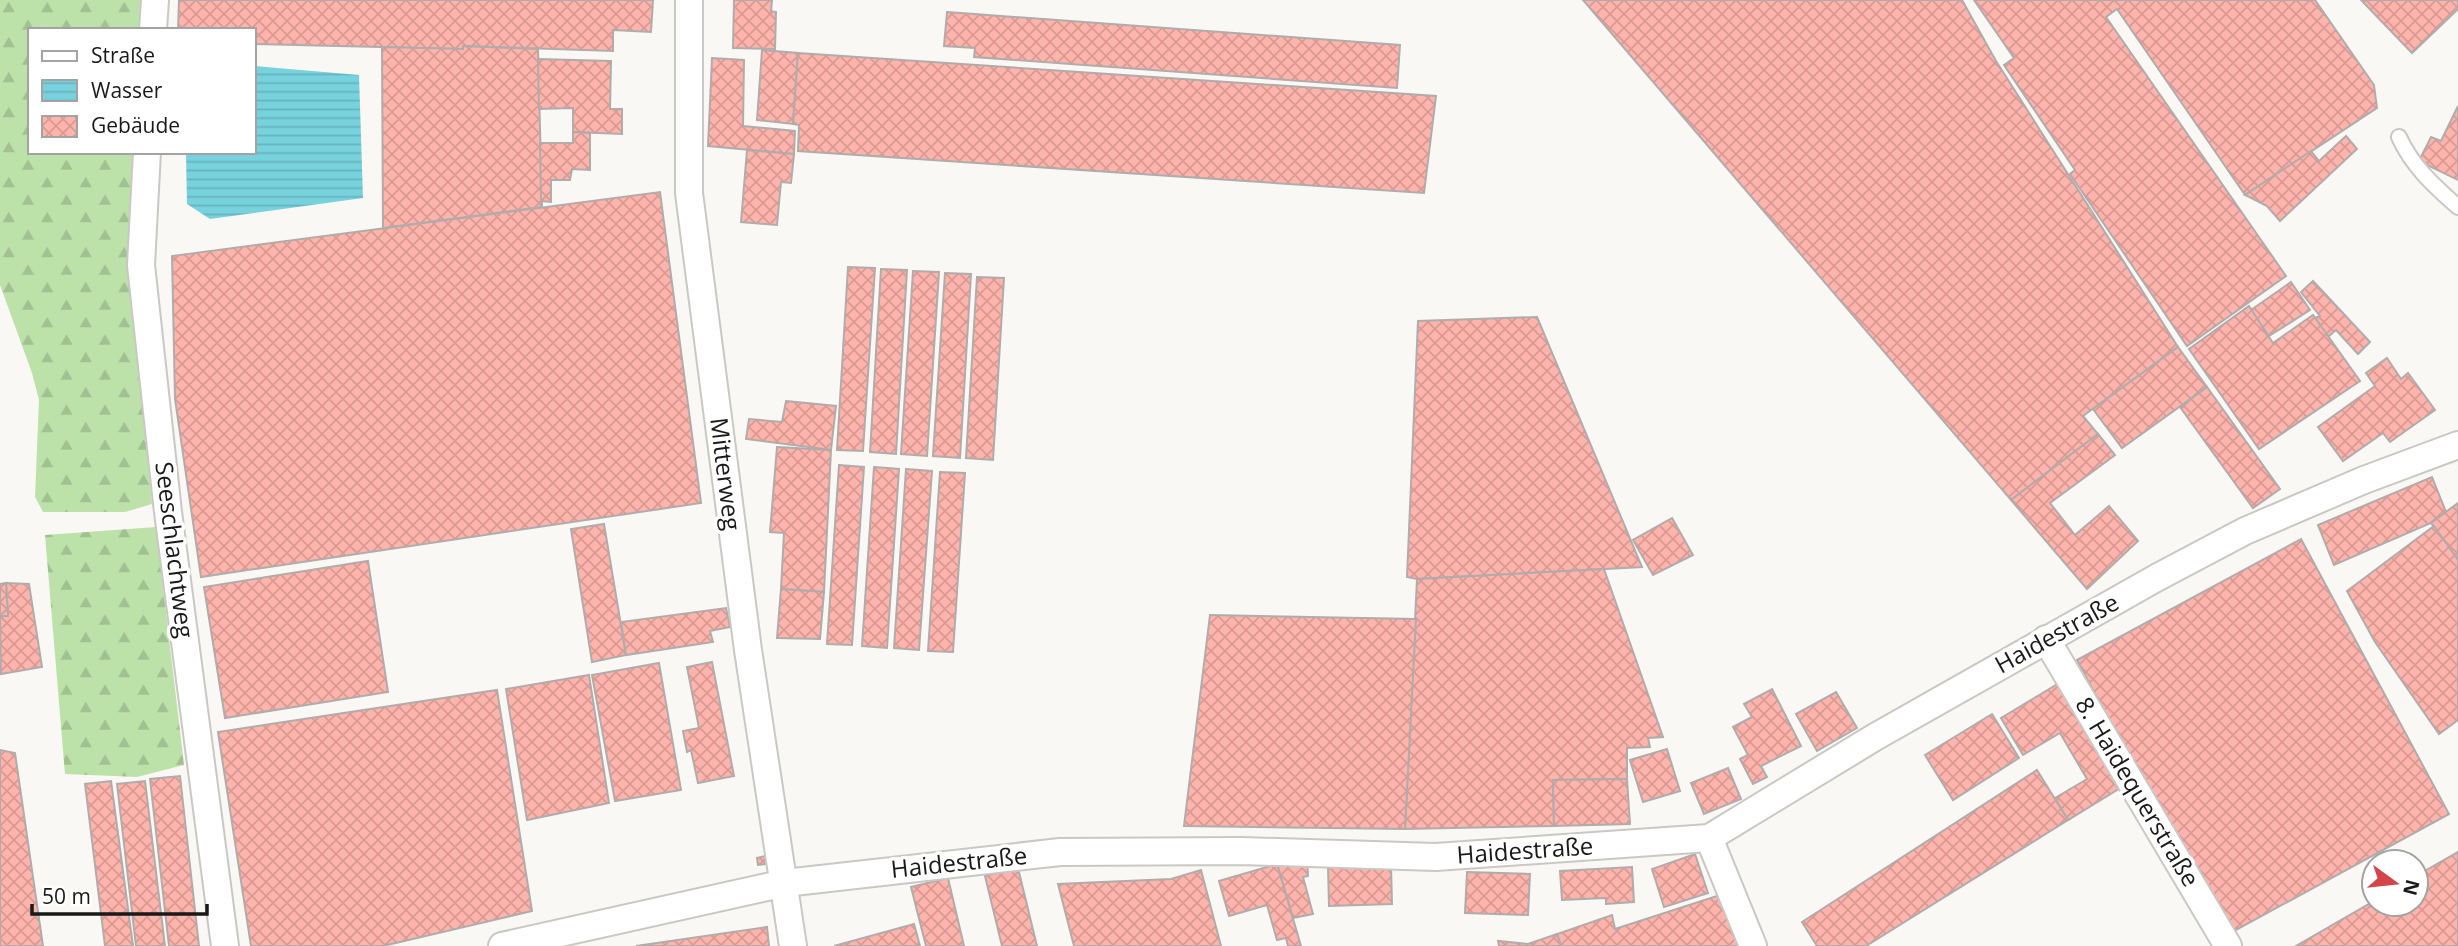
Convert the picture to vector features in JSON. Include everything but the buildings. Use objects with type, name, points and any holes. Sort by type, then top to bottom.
[{"type":"street","points":[[153,28],[155,0]]},
{"type":"street","name":"Mitterweg","points":[[689,0],[689,194],[748,650],[793,946]]},
{"type":"street","name":"Seeschlachtweg","points":[[147,154],[141,265],[168,512],[225,946]]},
{"type":"street","name":"Haidestraße","points":[[502,946],[785,883],[1060,852],[1242,851],[1436,857],[1709,838],[1875,737],[2046,639],[2245,531],[2364,480],[2458,445]]},
{"type":"street","name":"8. Haidequerstraße","points":[[2046,639],[2228,946]]},
{"type":"street","points":[[1709,838],[1753,946]]},
{"type":"lane","points":[[2399,137],[2407,154],[2420,171],[2458,207]]},
{"type":"green space","points":[[0,0],[141,0],[140,28],[28,28],[28,154],[138,154],[136,306],[152,504],[125,512],[43,512],[35,497],[39,400],[0,285]]},
{"type":"green space","points":[[156,527],[184,765],[137,777],[65,774],[45,535]]},
{"type":"water","points":[[256,66],[359,75],[363,198],[210,219],[187,204],[186,154],[256,154]]}]
